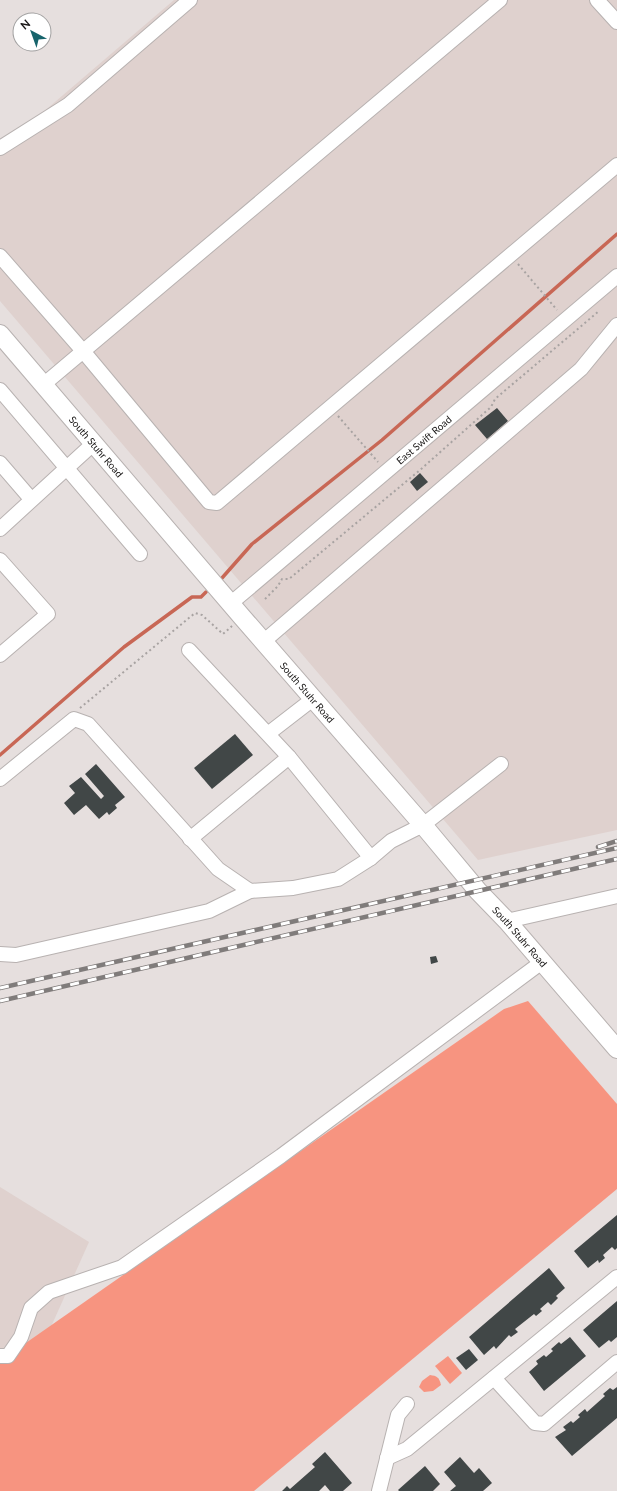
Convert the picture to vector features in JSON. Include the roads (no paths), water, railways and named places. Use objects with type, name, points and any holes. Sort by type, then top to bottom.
[{"type":"main road","name":"South Stuhr Road","points":[[0,334],[230,604],[423,825],[478,891],[507,921],[617,1049]]},
{"type":"street","points":[[0,148],[68,104],[190,0]]},
{"type":"street","points":[[43,385],[500,0]]},
{"type":"street","points":[[598,0],[617,22]]},
{"type":"street","points":[[0,256],[209,502],[217,504],[617,165]]},
{"type":"street","name":"East Swift Road","points":[[230,604],[617,276]]},
{"type":"street","points":[[263,642],[581,369],[617,325]]},
{"type":"street","points":[[0,390],[140,554]]},
{"type":"street","points":[[0,530],[31,499],[67,469],[93,444]]},
{"type":"street","points":[[0,464],[31,499]]},
{"type":"street","points":[[0,560],[48,614],[0,655]]},
{"type":"street","points":[[189,650],[289,757],[371,858]]},
{"type":"street","points":[[268,734],[313,699]]},
{"type":"street","points":[[0,779],[74,719],[88,724],[218,869],[250,891]]},
{"type":"street","points":[[190,839],[289,757]]},
{"type":"street","points":[[0,954],[16,955],[209,911],[250,891],[293,888],[338,879],[371,858],[391,841],[423,825],[501,764]]},
{"type":"street","points":[[507,921],[617,896]]},
{"type":"street","points":[[0,1356],[8,1356],[21,1337],[31,1308],[49,1292],[122,1267],[281,1156],[542,962]]},
{"type":"street","points":[[387,1458],[407,1449],[617,1277]]},
{"type":"street","points":[[494,1378],[535,1423],[544,1424],[617,1362]]},
{"type":"street","points":[[379,1491],[398,1415],[407,1404]]},
{"type":"waterway","points":[[222,578],[252,544],[382,440],[617,234]]},
{"type":"waterway","points":[[0,755],[124,647],[192,597],[201,597],[206,592]]},
{"type":"railway","points":[[598,847],[617,841]]},
{"type":"railway","points":[[0,988],[617,848]]},
{"type":"railway","points":[[0,1001],[617,859]]}]
